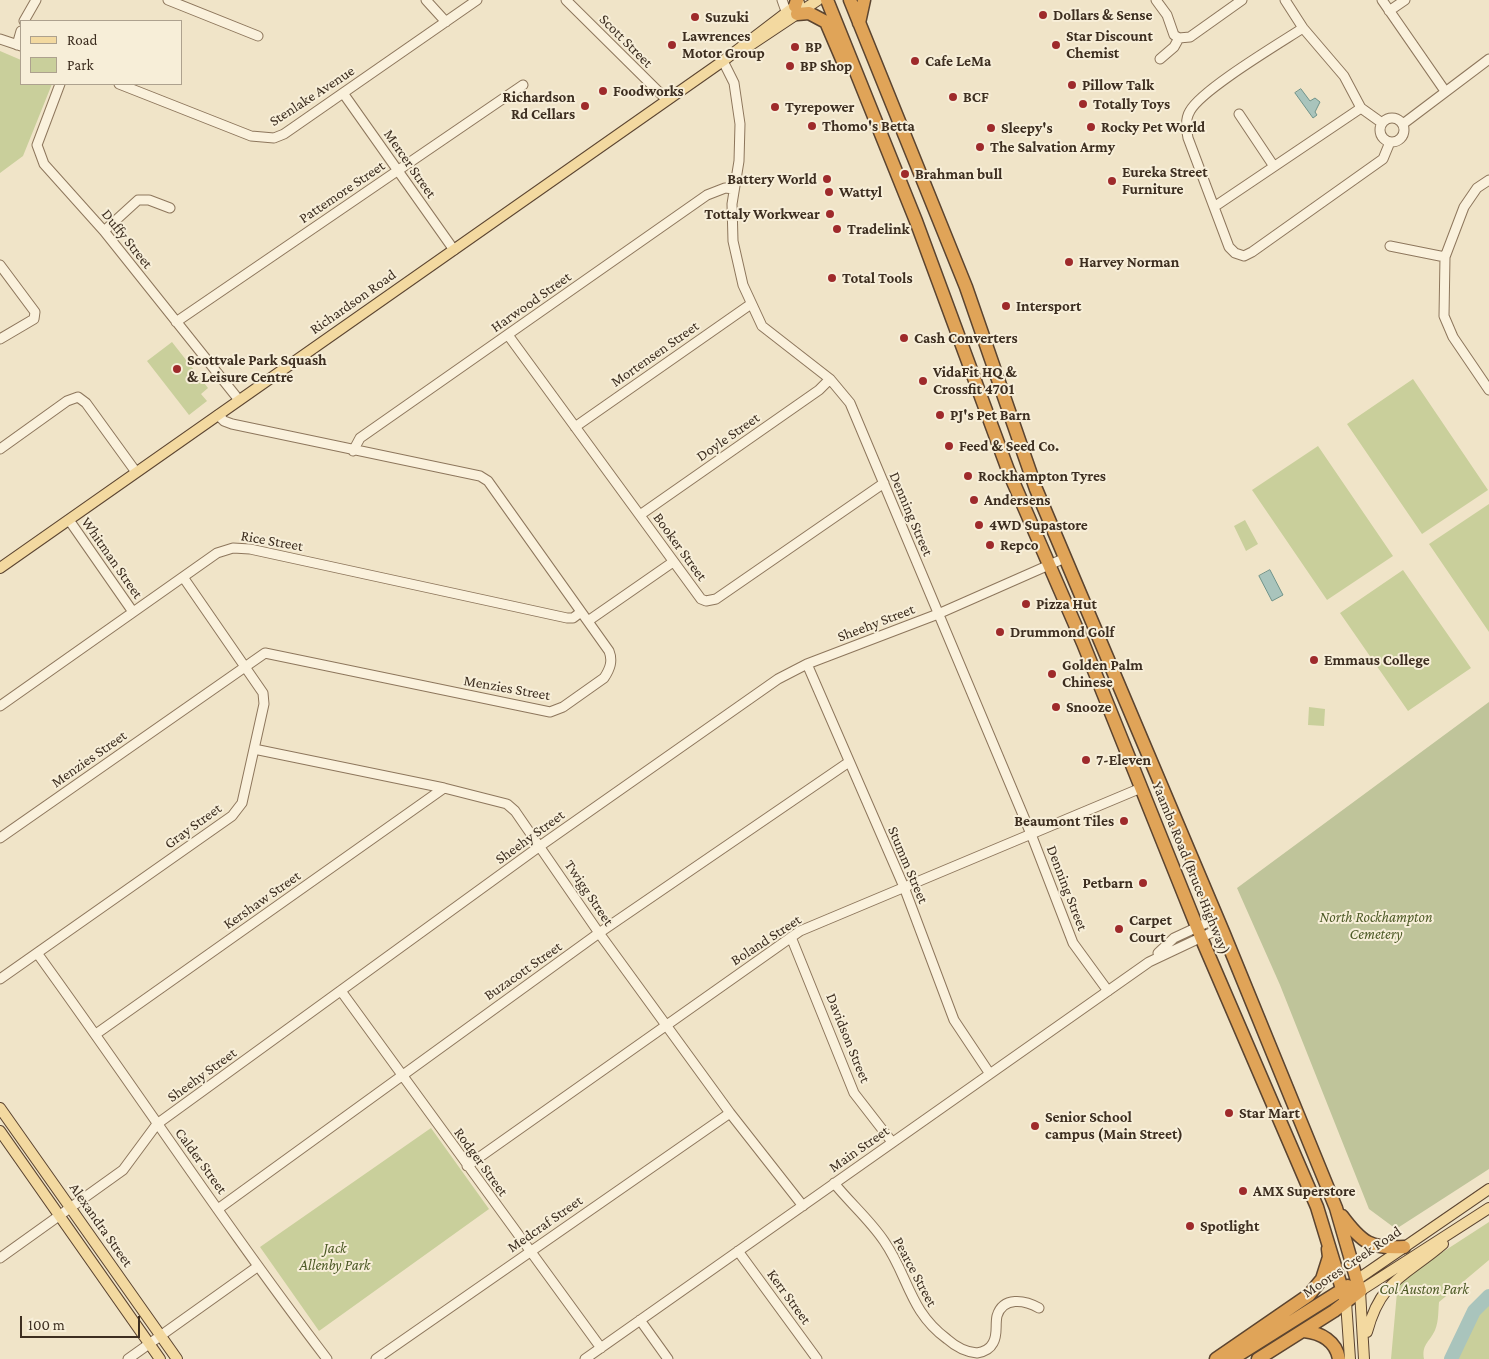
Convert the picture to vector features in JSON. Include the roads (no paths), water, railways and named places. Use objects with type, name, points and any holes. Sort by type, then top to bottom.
[{"type":"highway","name":"Yaamba Road (Bruce Highway)","points":[[827,0],[916,221],[1008,470],[1083,643],[1199,932],[1290,1142],[1327,1235],[1346,1302]]},
{"type":"highway","name":"Yaamba Road (Bruce Highway)","points":[[850,0],[932,200],[970,299],[1036,489],[1219,923],[1336,1208],[1359,1285]]},
{"type":"highway","points":[[859,23],[864,0]]},
{"type":"highway","points":[[795,9],[809,13],[826,22],[851,81],[860,95],[866,98]]},
{"type":"highway","points":[[1336,1208],[1351,1228],[1368,1244],[1382,1248],[1404,1247]]},
{"type":"highway","points":[[1216,1359],[1270,1323],[1316,1288],[1327,1262],[1327,1235]]},
{"type":"highway","name":"Moores Creek Road","points":[[1232,1359],[1343,1289],[1359,1285]]},
{"type":"highway","name":"Moores Creek Road","points":[[1258,1359],[1346,1302],[1359,1285]]},
{"type":"highway","points":[[1304,1330],[1320,1334],[1328,1340],[1336,1350],[1339,1359]]},
{"type":"main road","name":"Richardson Road","points":[[0,568],[723,61],[762,39],[795,9],[818,0]]},
{"type":"main road","name":"Alexandra Street","points":[[0,1108],[177,1359]]},
{"type":"main road","name":"Alexandra Street","points":[[0,1131],[160,1359]]},
{"type":"main road","name":"Moores Creek Road","points":[[1359,1285],[1404,1247],[1489,1189]]},
{"type":"main road","name":"Moores Creek Road","points":[[1359,1285],[1489,1208]]},
{"type":"main road","points":[[1364,1340],[1375,1306],[1388,1286],[1423,1262],[1468,1222]]},
{"type":"main road","points":[[1359,1285],[1364,1359]]},
{"type":"main road","points":[[1346,1302],[1350,1359]]},
{"type":"street","points":[[25,20],[36,0]]},
{"type":"street","points":[[168,0],[258,36]]},
{"type":"street","points":[[426,0],[446,22]]},
{"type":"street","name":"Stenlake Avenue","points":[[122,85],[261,138],[274,138],[284,134],[477,0]]},
{"type":"street","name":"Scott Street","points":[[566,0],[667,100]]},
{"type":"street","points":[[782,0],[795,9]]},
{"type":"street","points":[[1156,0],[1167,14],[1171,30],[1179,38]]},
{"type":"street","points":[[1179,38],[1190,37],[1242,0]]},
{"type":"street","points":[[1285,0],[1303,28],[1344,76],[1360,108],[1382,123]]},
{"type":"street","points":[[1382,0],[1445,91]]},
{"type":"street","points":[[1389,11],[1405,0]]},
{"type":"street","points":[[1303,28],[1227,79],[1199,100],[1190,111],[1187,121],[1188,138],[1229,247],[1236,253],[1244,256],[1383,159],[1390,142],[1401,138],[1404,132],[1403,124]]},
{"type":"street","points":[[1160,59],[1174,47],[1179,38]]},
{"type":"street","points":[[0,39],[19,45]]},
{"type":"street","points":[[1403,124],[1489,58]]},
{"type":"street","name":"Denning Street","points":[[723,61],[734,83],[740,124],[740,152],[732,204],[733,241],[739,272],[751,304],[762,326],[830,379],[850,403],[1031,834],[1073,943],[1108,991]]},
{"type":"street","name":"Pattemore Street","points":[[176,322],[524,84]]},
{"type":"street","name":"Duffy Street","points":[[60,85],[37,145],[44,164],[104,231],[239,400]]},
{"type":"street","name":"Mercer Street","points":[[343,93],[454,250]]},
{"type":"street","points":[[1214,207],[1273,165],[1360,108]]},
{"type":"street","points":[[1238,114],[1273,165]]},
{"type":"street","points":[[1382,123],[1392,117],[1403,124]]},
{"type":"street","points":[[1382,123],[1381,135],[1390,142]]},
{"type":"street","points":[[1489,180],[1477,188],[1464,207],[1445,257],[1444,316],[1453,337],[1489,390]]},
{"type":"street","name":"Harwood Street","points":[[353,451],[360,438],[707,195],[725,188],[734,189]]},
{"type":"street","points":[[104,231],[138,200],[149,200],[170,208]]},
{"type":"street","points":[[1390,246],[1445,257]]},
{"type":"street","points":[[0,265],[26,296],[35,312],[34,319],[0,339]]},
{"type":"street","name":"Mortensen Street","points":[[575,427],[751,304]]},
{"type":"street","name":"Booker Street","points":[[508,335],[673,562],[701,599],[706,601],[716,599],[884,483]]},
{"type":"street","name":"Doyle Street","points":[[640,515],[819,390],[830,379]]},
{"type":"street","points":[[0,449],[67,401],[78,396],[86,403],[136,472]]},
{"type":"street","name":"Menzies Street","points":[[0,838],[259,656],[274,653],[550,712],[563,707],[604,678],[608,671],[611,664],[609,651],[496,489],[488,481],[480,476],[353,451],[232,424],[224,421],[218,414]]},
{"type":"street","name":"Whitman Street","points":[[69,520],[133,612]]},
{"type":"street","name":"Rice Street","points":[[0,706],[223,550],[241,548],[567,618],[572,618],[581,612]]},
{"type":"street","name":"Sheehy Street","points":[[0,1258],[123,1170],[157,1124],[540,846],[778,679],[807,664],[938,614],[1065,558]]},
{"type":"street","points":[[588,621],[673,562]]},
{"type":"street","name":"Gray Street","points":[[0,979],[232,816],[242,803],[264,697],[184,577]]},
{"type":"street","name":"Stumm Street","points":[[807,664],[904,887],[954,1020],[990,1074]]},
{"type":"street","name":"Twigg Street","points":[[254,749],[444,788],[508,804],[540,846],[599,934],[730,1113],[803,1206]]},
{"type":"street","name":"Buzacott Street","points":[[218,1209],[401,1074],[599,934],[849,762]]},
{"type":"street","name":"Kershaw Street","points":[[96,1034],[444,788]]},
{"type":"street","name":"Boland Street","points":[[467,1166],[791,937],[904,887],[1141,788]]},
{"type":"street","name":"Main Street","points":[[585,1359],[1149,962],[1199,932],[1219,923]]},
{"type":"street","name":"Davidson Street","points":[[791,937],[854,1093],[892,1142]]},
{"type":"street","name":"Calder Street","points":[[37,953],[96,1034],[257,1267],[328,1359]]},
{"type":"street","name":"Rodger Street","points":[[341,991],[601,1348]]},
{"type":"street","name":"Medcraf Street","points":[[376,1359],[730,1113]]},
{"type":"street","name":"Pearce Street","points":[[834,1183],[882,1239],[894,1256],[922,1316],[933,1329],[956,1347],[977,1353],[989,1348],[993,1343],[997,1316],[1000,1309],[1008,1303],[1028,1301],[1039,1308]]},
{"type":"street","name":"Kerr Street","points":[[738,1251],[817,1359]]},
{"type":"street","points":[[128,1359],[257,1267]]},
{"type":"street","points":[[640,1320],[668,1359]]},
{"type":"water","points":[[1301,89],[1310,101],[1315,98],[1320,102],[1315,112],[1317,115],[1313,118],[1295,93]]},
{"type":"water","points":[[1270,570],[1283,595],[1272,601],[1259,576]]},
{"type":"waterway","points":[[1451,1359],[1474,1311],[1489,1296]]},
{"type":"place","name":"Dollars & Sense","points":[[1043,15]]},
{"type":"place","name":"Suzuki","points":[[695,17]]},
{"type":"place","name":"Lawrences Motor Group","points":[[672,45]]},
{"type":"place","name":"Star Discount Chemist","points":[[1056,45]]},
{"type":"place","name":"BP","points":[[795,47]]},
{"type":"place","name":"Cafe LeMa","points":[[915,61]]},
{"type":"place","name":"BP Shop","points":[[790,66]]},
{"type":"place","name":"Pillow Talk","points":[[1072,85]]},
{"type":"place","name":"Foodworks","points":[[603,91]]},
{"type":"place","name":"BCF","points":[[953,97]]},
{"type":"place","name":"Totally Toys","points":[[1083,104]]},
{"type":"place","name":"Richardson Rd Cellars","points":[[585,106]]},
{"type":"place","name":"Tyrepower","points":[[775,107]]},
{"type":"place","name":"Thomo's Betta","points":[[812,126]]},
{"type":"place","name":"Rocky Pet World","points":[[1091,127]]},
{"type":"place","name":"Sleepy's","points":[[991,128]]},
{"type":"place","name":"The Salvation Army","points":[[980,147]]},
{"type":"place","name":"Brahman bull","points":[[905,174]]},
{"type":"place","name":"Battery World","points":[[827,179]]},
{"type":"place","name":"Eureka Street Furniture","points":[[1112,181]]},
{"type":"place","name":"Wattyl","points":[[829,192]]},
{"type":"place","name":"Tottaly Workwear","points":[[830,214]]},
{"type":"place","name":"Tradelink","points":[[837,229]]},
{"type":"place","name":"Harvey Norman","points":[[1069,262]]},
{"type":"place","name":"Total Tools","points":[[832,278]]},
{"type":"place","name":"Intersport","points":[[1006,306]]},
{"type":"place","name":"Cash Converters","points":[[904,338]]},
{"type":"place","name":"Scottvale Park Squash & Leisure Centre","points":[[177,369]]},
{"type":"place","name":"VidaFit HQ & Crossfit 4701","points":[[923,381]]},
{"type":"place","name":"PJ's Pet Barn","points":[[940,415]]},
{"type":"place","name":"Feed & Seed Co.","points":[[949,446]]},
{"type":"place","name":"Rockhampton Tyres","points":[[968,476]]},
{"type":"place","name":"Andersens","points":[[974,500]]},
{"type":"place","name":"4WD Supastore","points":[[979,525]]},
{"type":"place","name":"Repco","points":[[990,545]]},
{"type":"place","name":"Pizza Hut","points":[[1026,604]]},
{"type":"place","name":"Drummond Golf","points":[[1000,632]]},
{"type":"place","name":"Emmaus College","points":[[1314,660]]},
{"type":"place","name":"Golden Palm Chinese","points":[[1052,674]]},
{"type":"place","name":"Snooze","points":[[1056,707]]},
{"type":"place","name":"7-Eleven","points":[[1086,760]]},
{"type":"place","name":"Beaumont Tiles","points":[[1124,821]]},
{"type":"place","name":"Petbarn","points":[[1143,883]]},
{"type":"place","name":"Carpet Court","points":[[1119,929]]},
{"type":"place","name":"Star Mart","points":[[1229,1113]]},
{"type":"place","name":"Senior School campus (Main Street)","points":[[1035,1126]]},
{"type":"place","name":"AMX Superstore","points":[[1243,1191]]},
{"type":"place","name":"Spotlight","points":[[1190,1226]]},
{"type":"park label","name":"North Rockhampton Cemetery","points":[[1376,926]]},
{"type":"park label","name":"Jack Allenby Park","points":[[335,1256]]},
{"type":"park label","name":"Col Auston Park","points":[[1424,1289]]}]
